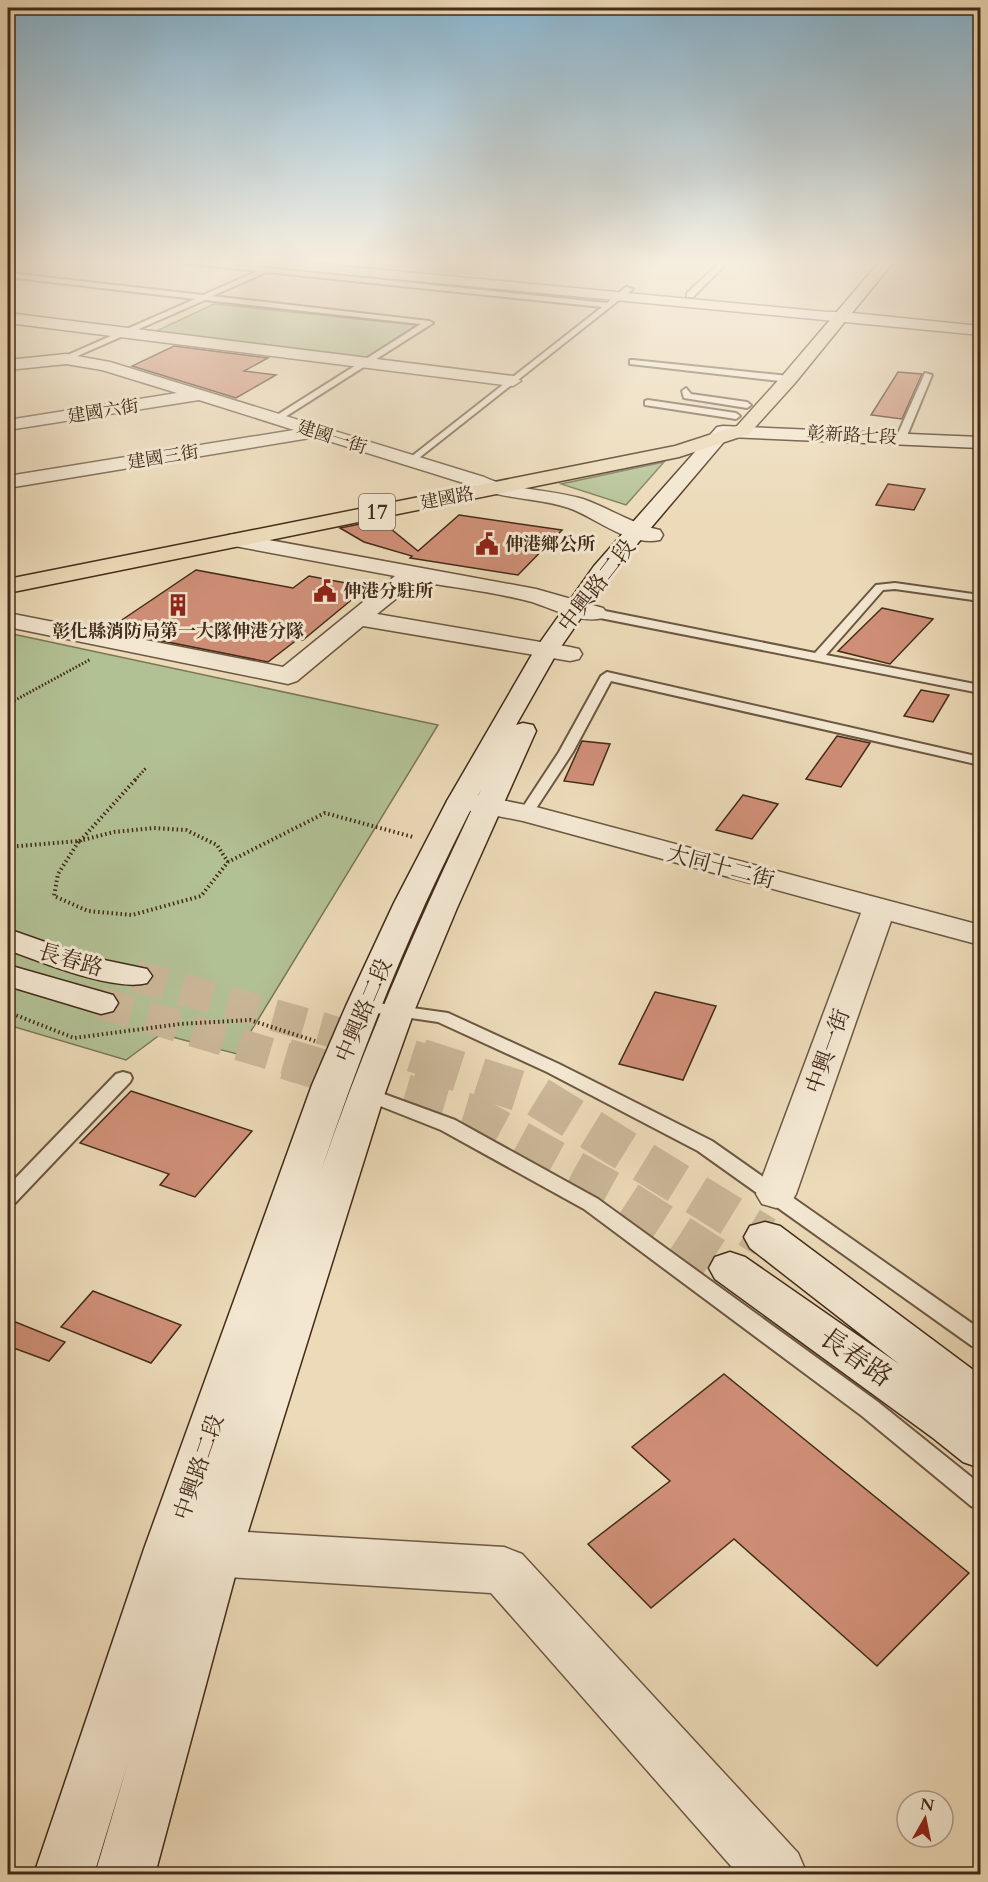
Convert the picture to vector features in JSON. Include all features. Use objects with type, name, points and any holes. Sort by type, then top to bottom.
[{"type":"main road","name":"中興路二段","points":[[733,424],[772,377],[801,348]]},
{"type":"main road","name":"中興路二段","points":[[733,424],[789,379],[811,348]]},
{"type":"main road","name":"建國路","points":[[8,574],[679,451],[733,424]]},
{"type":"main road","name":"建國路","points":[[8,586],[237,540],[486,485]]},
{"type":"street","points":[[249,348],[513,381]]},
{"type":"street","name":"建國一街","points":[[8,365],[66,359],[104,365],[486,485],[577,504],[644,533]]},
{"type":"street","name":"建國六街","points":[[8,425],[198,396]]},
{"type":"street","name":"彰新路七段","points":[[733,424],[981,443]]},
{"type":"street","name":"中興路二段","points":[[349,1089],[345,1050],[381,1007],[475,805],[513,706],[558,653],[584,611],[602,571],[644,533],[733,424]]},
{"type":"street","name":"建國三街","points":[[8,482],[318,432]]},
{"type":"street","points":[[237,540],[536,596],[584,611]]},
{"type":"street","points":[[8,620],[288,676],[413,573]]},
{"type":"street","points":[[357,618],[558,653]]},
{"type":"street","name":"中興路二段","points":[[64,1875],[193,1551],[349,1089],[440,844],[475,805]]},
{"type":"street","name":"大同十二街","points":[[475,805],[526,813],[981,935]]},
{"type":"street","name":"中興一街","points":[[776,1194],[879,908]]},
{"type":"street","name":"長春路","points":[[8,939],[77,964],[135,976]]},
{"type":"street","name":"長春路","points":[[8,975],[101,1003]]},
{"type":"street","name":"長春路","points":[[765,1237],[981,1400]]},
{"type":"street","name":"長春路","points":[[730,1268],[981,1448]]},
{"type":"street","points":[[193,1551],[504,1570],[777,1875]]},
{"type":"street","name":"中興路二段","points":[[125,1875],[193,1551]]},
{"type":"lane","points":[[66,359],[92,348]]},
{"type":"lane","points":[[277,420],[389,348]]},
{"type":"lane","points":[[411,462],[555,348]]},
{"type":"lane","points":[[633,362],[789,379]]},
{"type":"lane","points":[[901,438],[928,375]]},
{"type":"lane","points":[[686,391],[687,396],[702,400],[733,424]]},
{"type":"lane","points":[[648,403],[733,424]]},
{"type":"lane","points":[[818,657],[880,587],[895,586],[981,598]]},
{"type":"lane","points":[[584,611],[981,688]]},
{"type":"lane","points":[[526,813],[566,752],[607,676],[981,761]]},
{"type":"lane","points":[[381,1007],[442,1017],[553,1068],[705,1146],[981,1340]]},
{"type":"lane","points":[[8,1198],[123,1078]]},
{"type":"lane","points":[[349,1089],[448,1125],[591,1204],[870,1409],[981,1498]]},
{"type":"path","points":[[8,704],[120,643]]},
{"type":"path","points":[[146,768],[79,841],[58,874],[54,896],[88,910],[132,915],[201,896],[228,862],[325,813],[440,844]]},
{"type":"path","points":[[8,847],[79,841],[114,832],[153,828],[186,830],[217,845],[228,862]]},
{"type":"path","points":[[8,1012],[75,1038],[180,1024],[250,1020],[345,1050]]},
{"type":"green space","points":[[273,348],[382,348],[365,359]]},
{"type":"green space","points":[[664,462],[626,505],[561,484]]},
{"type":"green space","points":[[8,633],[438,725],[237,1054],[161,1034],[126,1060],[8,1025]]},
{"type":"building","points":[[170,348],[188,348],[268,358],[244,371],[276,375],[236,398],[132,366]]},
{"type":"building","points":[[898,372],[922,374],[902,419],[871,415]]},
{"type":"building","points":[[888,484],[925,489],[914,510],[876,505]]},
{"type":"building","name":"伸港鄉公所","points":[[459,515],[562,530],[518,575],[410,558],[412,556],[364,542],[340,528],[380,520],[418,551]]},
{"type":"building","points":[[196,570],[293,588],[309,576],[367,587],[303,640],[298,639],[268,662],[107,630]]},
{"type":"building","points":[[882,608],[933,619],[890,664],[838,651]]},
{"type":"building","points":[[921,690],[949,695],[933,722],[904,716]]},
{"type":"building","points":[[837,736],[870,743],[841,787],[806,779]]},
{"type":"building","points":[[582,741],[610,744],[593,785],[564,781]]},
{"type":"building","points":[[743,795],[778,804],[752,839],[716,830]]},
{"type":"building","points":[[655,992],[716,1006],[683,1080],[619,1064]]},
{"type":"building","points":[[131,1091],[252,1131],[195,1197],[160,1185],[169,1174],[80,1143]]},
{"type":"building","points":[[93,1291],[181,1325],[151,1363],[61,1327]]},
{"type":"building","points":[[8,1319],[65,1342],[49,1361],[8,1346]]},
{"type":"building","points":[[724,1374],[969,1573],[877,1666],[734,1539],[651,1608],[588,1544],[670,1481],[632,1447]]},
{"type":"tunnel","points":[[135,976],[366,1041],[425,1060]]},
{"type":"tunnel","points":[[101,1003],[291,1060]]},
{"type":"tunnel","points":[[286,1059],[469,1114],[617,1195],[730,1268]]},
{"type":"tunnel","points":[[420,1059],[538,1097],[765,1237]]},
{"type":"place","name":"伸港鄉公所","points":[[487,544]]},
{"type":"place","name":"伸港分駐所","points":[[325,591]]},
{"type":"place","name":"彰化縣消防局第一大隊伸港分隊","points":[[178,605]]}]
